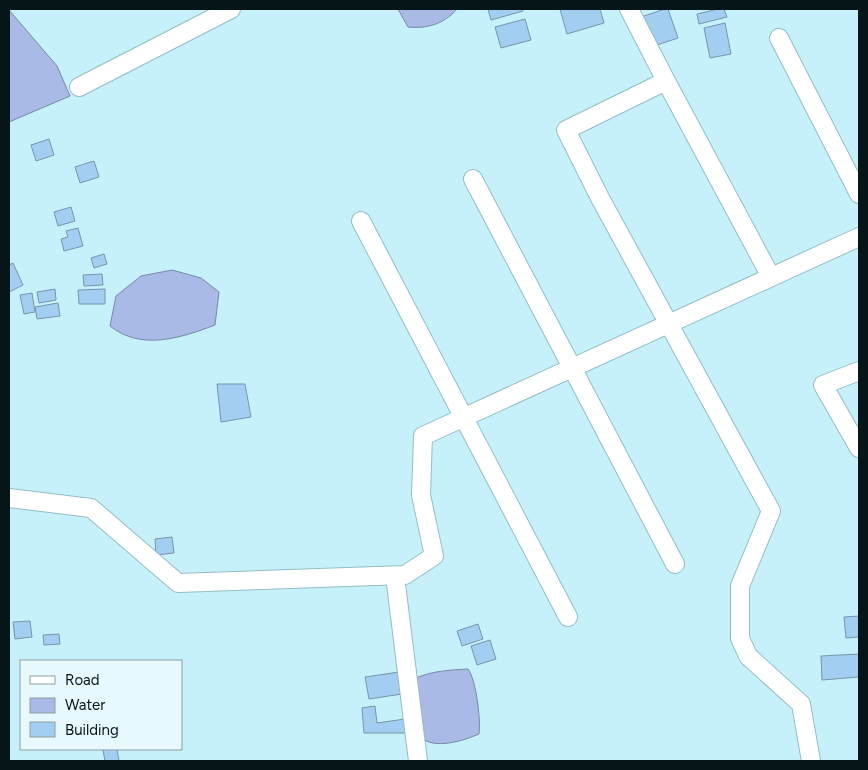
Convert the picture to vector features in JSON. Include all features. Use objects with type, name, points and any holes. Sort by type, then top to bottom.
[{"type":"street","points":[[79,87],[231,9]]},
{"type":"street","points":[[629,9],[771,277]]},
{"type":"street","points":[[779,38],[859,194]]},
{"type":"street","points":[[666,81],[566,130],[600,198],[771,510],[740,586],[740,638],[748,656],[801,704],[811,761]]},
{"type":"street","points":[[472,179],[675,564]]},
{"type":"street","points":[[361,221],[568,617]]},
{"type":"street","points":[[9,498],[91,508],[178,583],[405,575],[434,556],[421,495],[423,436],[859,237]]},
{"type":"street","points":[[859,371],[823,385],[859,448]]},
{"type":"street","points":[[395,576],[418,761]]},
{"type":"water","points":[[398,9],[457,9],[441,22],[428,26],[408,27]]},
{"type":"water","points":[[9,10],[57,66],[70,96],[9,122]]},
{"type":"water","points":[[172,270],[201,278],[219,292],[215,325],[175,338],[161,340],[135,338],[122,334],[110,326],[116,296],[141,276]]},
{"type":"water","points":[[468,669],[477,700],[479,734],[449,743],[441,744],[426,741],[420,737],[416,678],[435,672]]},
{"type":"building","points":[[488,9],[523,9],[523,11],[491,20]]},
{"type":"building","points":[[560,9],[600,9],[604,23],[567,34]]},
{"type":"building","points":[[668,9],[678,38],[642,50],[632,20]]},
{"type":"building","points":[[724,9],[727,17],[699,24],[697,14]]},
{"type":"building","points":[[525,19],[531,40],[501,48],[495,27]]},
{"type":"building","points":[[725,23],[731,54],[710,58],[704,28]]},
{"type":"building","points":[[49,139],[54,155],[36,161],[31,145]]},
{"type":"building","points":[[94,161],[99,177],[80,183],[75,167]]},
{"type":"building","points":[[71,207],[75,221],[58,226],[54,212]]},
{"type":"building","points":[[78,228],[83,246],[64,251],[61,239],[68,237],[66,231]]},
{"type":"building","points":[[104,254],[107,264],[94,268],[91,258]]},
{"type":"building","points":[[13,263],[23,285],[9,292],[9,265]]},
{"type":"building","points":[[102,274],[103,285],[84,286],[83,275]]},
{"type":"building","points":[[55,289],[56,300],[39,303],[37,292]]},
{"type":"building","points":[[105,289],[105,304],[79,304],[78,290]]},
{"type":"building","points":[[32,293],[35,312],[24,314],[20,295]]},
{"type":"building","points":[[58,303],[60,316],[37,319],[35,307]]},
{"type":"building","points":[[217,384],[245,384],[251,417],[221,422]]},
{"type":"building","points":[[172,537],[174,553],[156,555],[155,539]]},
{"type":"building","points":[[859,616],[859,637],[846,638],[844,617]]},
{"type":"building","points":[[30,621],[32,637],[15,639],[13,622]]},
{"type":"building","points":[[478,624],[483,639],[462,646],[457,631]]},
{"type":"building","points":[[59,634],[60,644],[44,645],[43,635]]},
{"type":"building","points":[[490,640],[496,659],[477,665],[471,646]]},
{"type":"building","points":[[859,654],[859,677],[822,680],[821,656]]},
{"type":"building","points":[[399,672],[402,694],[369,699],[365,677]]},
{"type":"building","points":[[375,706],[377,723],[405,719],[407,733],[364,733],[362,708]]},
{"type":"building","points":[[103,750],[117,750],[119,761],[105,761]]}]
